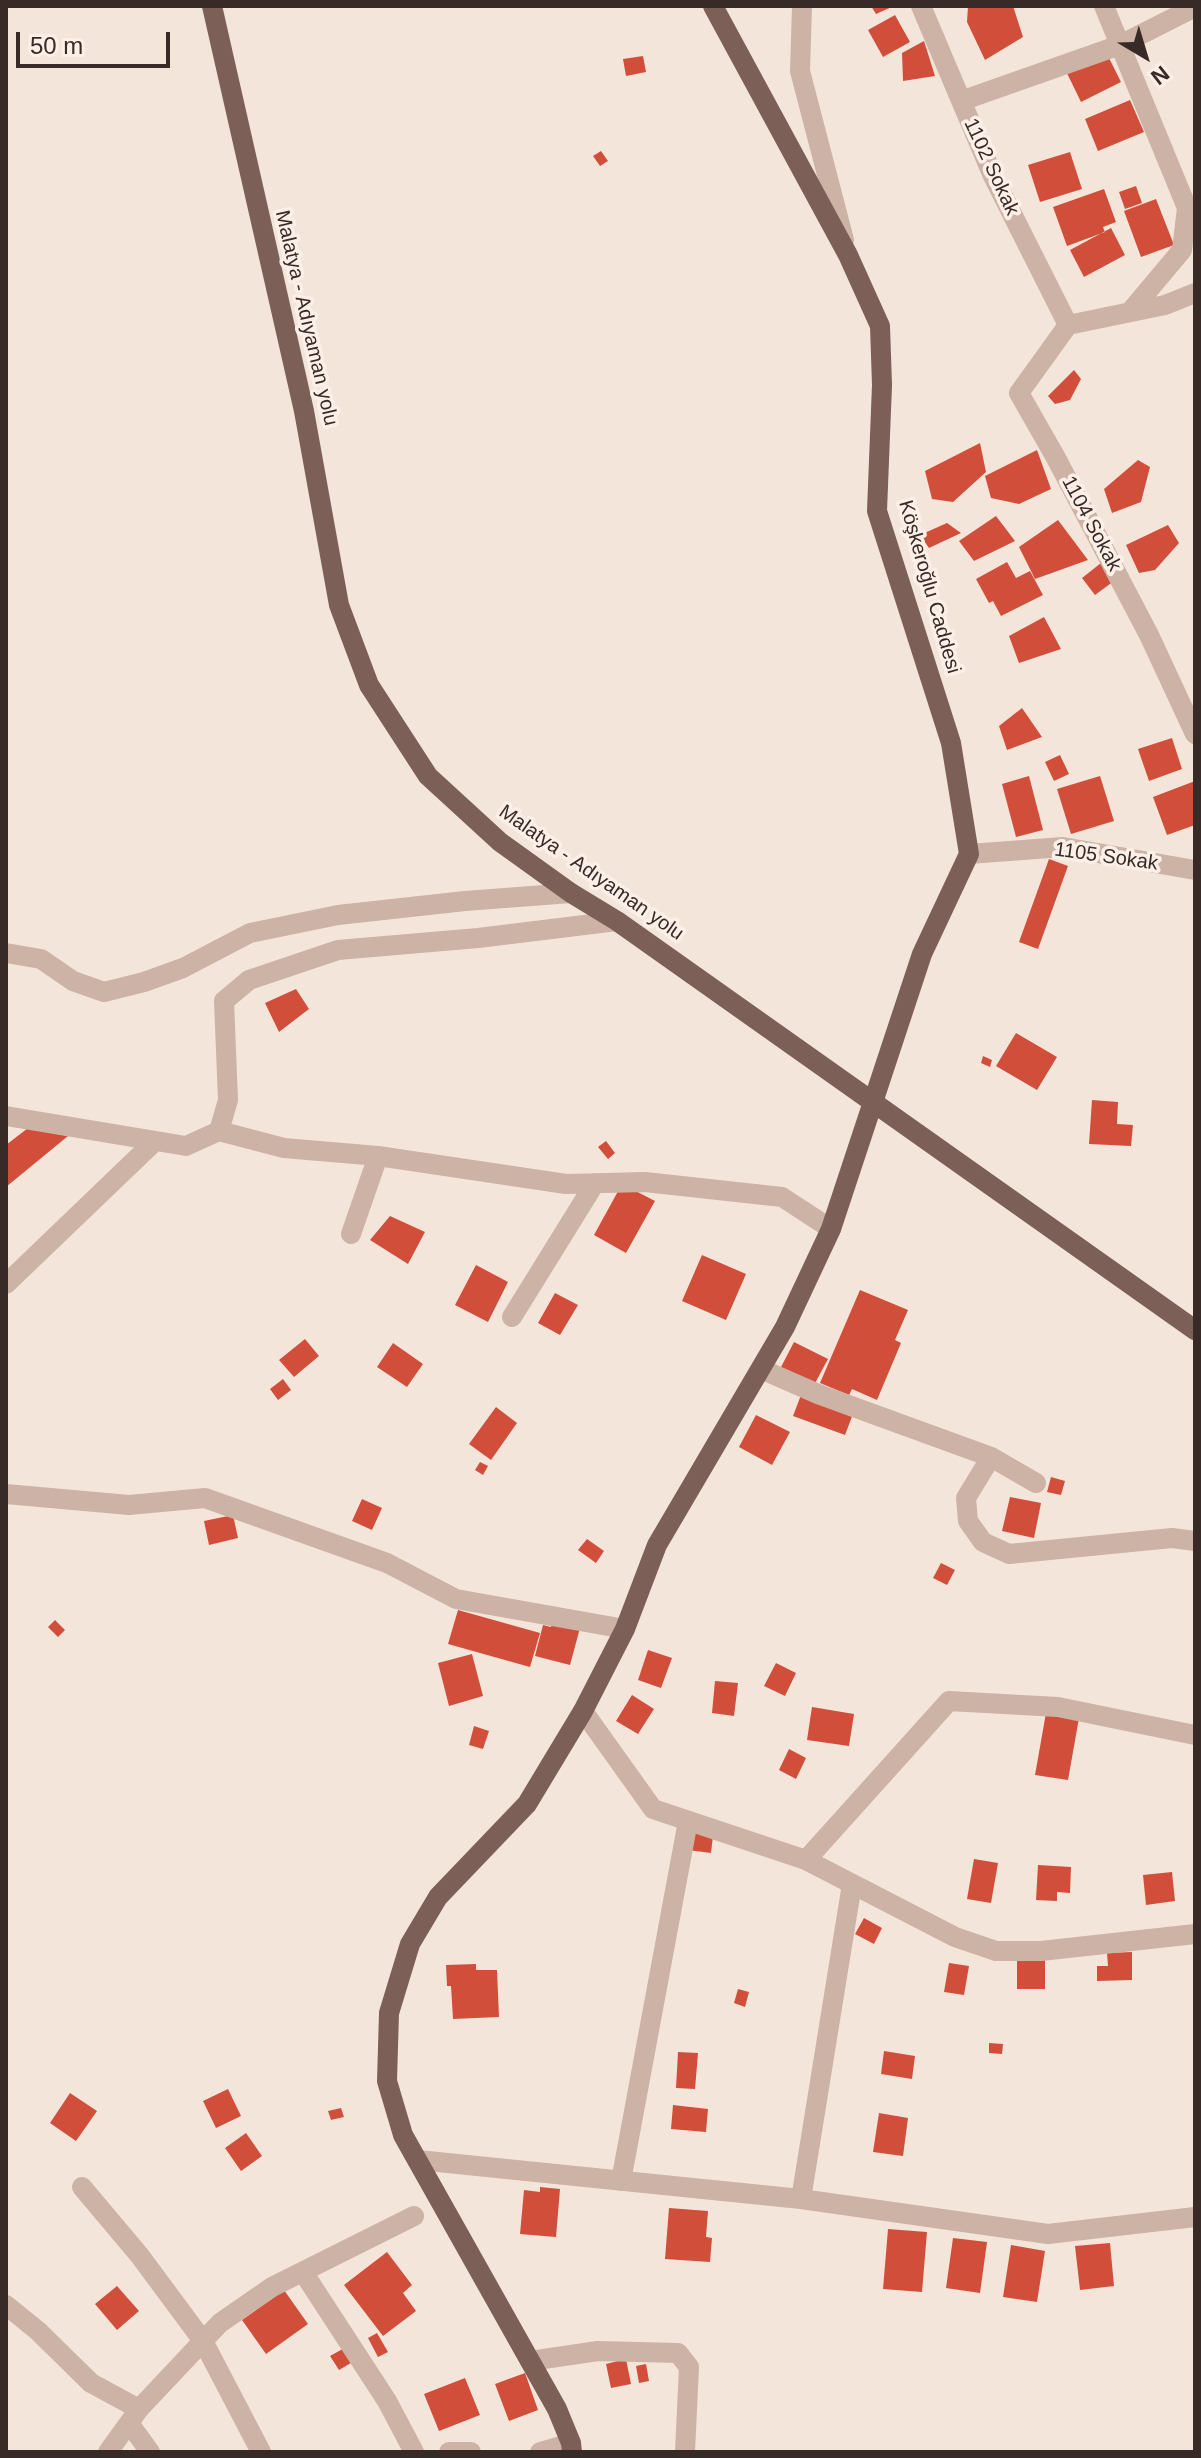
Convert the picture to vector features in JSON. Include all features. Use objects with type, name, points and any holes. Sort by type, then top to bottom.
[{"type":"main road","name":"Malatya - Adıyaman yolu","points":[[212,6],[304,411],[339,605],[369,685],[428,776],[500,842],[571,893],[617,921],[1195,1330]]},
{"type":"main road","name":"Köşkeroğlu Caddesi","points":[[713,6],[848,255],[880,326],[882,385],[877,511],[951,743],[969,854]]},
{"type":"main road","points":[[572,2448],[557,2409],[403,2135],[387,2081],[389,2013],[410,1944],[438,1897],[527,1804],[583,1711],[625,1629],[657,1545],[785,1327],[831,1229],[922,954],[969,854]]},
{"type":"street","points":[[802,6],[800,71],[848,255]]},
{"type":"street","name":"1102 Sokak","points":[[921,6],[993,176],[1068,325]]},
{"type":"street","points":[[1104,6],[1187,208],[1182,250],[1130,312]]},
{"type":"street","points":[[961,101],[1120,45],[1195,7]]},
{"type":"street","points":[[1068,325],[1165,305],[1195,293]]},
{"type":"street","name":"1104 Sokak","points":[[1068,325],[1019,393],[1142,621],[1195,734]]},
{"type":"street","name":"1105 Sokak","points":[[969,854],[1063,847],[1195,870]]},
{"type":"street","points":[[6,953],[41,959],[73,981],[104,992],[183,968],[250,933],[338,915],[571,893]]},
{"type":"street","points":[[219,1131],[228,1100],[224,1001],[249,980],[338,950],[478,938],[617,921]]},
{"type":"street","points":[[6,1116],[186,1146],[219,1131],[284,1148],[378,1156],[566,1184],[645,1182],[782,1197],[831,1229]]},
{"type":"street","points":[[6,1284],[154,1142]]},
{"type":"street","points":[[351,1234],[378,1156]]},
{"type":"street","points":[[512,1317],[595,1183]]},
{"type":"street","points":[[761,1369],[818,1394],[991,1457],[1036,1483]]},
{"type":"street","points":[[991,1457],[966,1498],[968,1521],[983,1542],[1009,1554],[1172,1538],[1195,1541]]},
{"type":"street","points":[[6,1494],[129,1505],[205,1498],[387,1563],[456,1599],[625,1629]]},
{"type":"street","points":[[806,1860],[949,1701],[1058,1707],[1195,1735]]},
{"type":"street","points":[[583,1711],[653,1809],[806,1860],[955,1937],[996,1951],[1041,1951],[1195,1934]]},
{"type":"street","points":[[621,2181],[688,1821]]},
{"type":"street","points":[[801,2199],[852,1884]]},
{"type":"street","points":[[418,2160],[801,2199],[1048,2234],[1195,2217]]},
{"type":"street","points":[[82,2187],[140,2256],[203,2341],[261,2452]]},
{"type":"street","points":[[108,2452],[134,2416],[220,2323],[272,2287],[414,2216]]},
{"type":"street","points":[[303,2272],[387,2401],[414,2452]]},
{"type":"street","points":[[6,2305],[38,2331],[91,2383],[134,2416],[150,2452]]},
{"type":"street","points":[[530,2361],[598,2351],[678,2353],[689,2367],[685,2452]]},
{"type":"street","points":[[540,2452],[572,2448]]},
{"type":"street","points":[[449,2452],[471,2452]]},
{"type":"building","points":[[871,6],[894,6],[876,14]]},
{"type":"building","points":[[968,6],[1013,6],[1023,37],[985,60],[967,22]]},
{"type":"building","points":[[895,15],[910,42],[883,57],[868,30]]},
{"type":"building","points":[[924,41],[935,76],[903,81],[902,53]]},
{"type":"building","points":[[1106,52],[1121,82],[1081,102],[1062,63]]},
{"type":"building","points":[[643,56],[646,72],[626,76],[623,59]]},
{"type":"building","points":[[1130,100],[1144,132],[1098,151],[1085,119]]},
{"type":"building","points":[[601,151],[608,161],[600,166],[593,156]]},
{"type":"building","points":[[1070,152],[1082,189],[1040,202],[1028,165]]},
{"type":"building","points":[[1136,186],[1142,203],[1125,209],[1119,192]]},
{"type":"building","points":[[1104,189],[1116,222],[1103,227],[1105,232],[1067,246],[1053,207]]},
{"type":"building","points":[[1156,199],[1174,245],[1141,257],[1124,211]]},
{"type":"building","points":[[1111,228],[1125,255],[1084,277],[1070,250]]},
{"type":"building","points":[[1074,370],[1081,379],[1070,400],[1055,404],[1048,396]]},
{"type":"building","points":[[980,443],[986,472],[953,502],[932,499],[925,471]]},
{"type":"building","points":[[1037,450],[1051,489],[1019,504],[991,498],[985,476]]},
{"type":"building","points":[[1138,460],[1150,467],[1141,502],[1112,513],[1104,489]]},
{"type":"building","points":[[996,516],[1015,541],[974,561],[959,541]]},
{"type":"building","points":[[1058,520],[1088,560],[1035,579],[1019,547]]},
{"type":"building","points":[[947,523],[961,533],[929,548],[920,535]]},
{"type":"building","points":[[1168,525],[1179,543],[1155,570],[1139,573],[1126,545]]},
{"type":"building","points":[[1007,562],[1016,578],[1030,571],[1043,595],[1001,616],[993,601],[989,603],[976,579]]},
{"type":"building","points":[[1101,563],[1114,581],[1095,595],[1082,578]]},
{"type":"building","points":[[1044,617],[1061,649],[1019,663],[1009,636]]},
{"type":"building","points":[[1022,708],[1042,737],[1007,750],[999,726]]},
{"type":"building","points":[[1172,738],[1182,769],[1149,781],[1138,749]]},
{"type":"building","points":[[1060,755],[1069,774],[1054,781],[1045,762]]},
{"type":"building","points":[[1029,776],[1043,830],[1016,837],[1002,784]]},
{"type":"building","points":[[1100,776],[1114,821],[1071,834],[1057,789]]},
{"type":"building","points":[[1195,781],[1195,825],[1167,835],[1153,797]]},
{"type":"building","points":[[1049,859],[1068,866],[1038,949],[1019,942]]},
{"type":"building","points":[[296,989],[309,1009],[279,1032],[265,1003]]},
{"type":"building","points":[[1016,1033],[1057,1057],[1037,1090],[996,1066]]},
{"type":"building","points":[[983,1056],[992,1060],[990,1067],[981,1063]]},
{"type":"building","points":[[1092,1100],[1118,1102],[1117,1124],[1133,1125],[1131,1146],[1089,1144]]},
{"type":"building","points":[[28,1128],[68,1136],[6,1187],[6,1145]]},
{"type":"building","points":[[606,1141],[615,1153],[608,1159],[598,1147]]},
{"type":"building","points":[[622,1184],[655,1201],[626,1253],[594,1235]]},
{"type":"building","points":[[390,1216],[425,1232],[408,1264],[370,1240]]},
{"type":"building","points":[[702,1255],[746,1274],[726,1320],[682,1301]]},
{"type":"building","points":[[476,1265],[508,1282],[488,1322],[455,1305]]},
{"type":"building","points":[[860,1290],[908,1310],[895,1340],[901,1343],[877,1400],[852,1389],[849,1395],[820,1383]]},
{"type":"building","points":[[555,1293],[578,1305],[560,1335],[538,1323]]},
{"type":"building","points":[[305,1339],[319,1356],[294,1377],[279,1360]]},
{"type":"building","points":[[794,1342],[828,1359],[814,1385],[780,1369]]},
{"type":"building","points":[[393,1343],[423,1364],[407,1387],[377,1367]]},
{"type":"building","points":[[283,1379],[291,1390],[278,1400],[270,1389]]},
{"type":"building","points":[[801,1395],[853,1414],[845,1435],[793,1416]]},
{"type":"building","points":[[496,1407],[517,1423],[491,1460],[469,1444]]},
{"type":"building","points":[[756,1415],[790,1432],[772,1465],[739,1447]]},
{"type":"building","points":[[480,1462],[488,1466],[483,1475],[475,1470]]},
{"type":"building","points":[[1051,1477],[1065,1481],[1061,1495],[1047,1492]]},
{"type":"building","points":[[1010,1497],[1041,1503],[1034,1538],[1002,1531]]},
{"type":"building","points":[[362,1499],[382,1508],[372,1530],[352,1521]]},
{"type":"building","points":[[233,1515],[238,1538],[209,1545],[204,1521]]},
{"type":"building","points":[[587,1539],[604,1551],[596,1563],[578,1550]]},
{"type":"building","points":[[941,1563],[955,1570],[947,1585],[933,1578]]},
{"type":"building","points":[[458,1610],[540,1633],[530,1667],[448,1644]]},
{"type":"building","points":[[55,1620],[65,1630],[58,1637],[48,1627]]},
{"type":"building","points":[[552,1621],[580,1628],[570,1665],[535,1656],[543,1625],[551,1627]]},
{"type":"building","points":[[648,1650],[672,1658],[661,1688],[638,1680]]},
{"type":"building","points":[[472,1654],[483,1696],[449,1706],[438,1663]]},
{"type":"building","points":[[776,1663],[796,1673],[785,1696],[764,1686]]},
{"type":"building","points":[[715,1681],[738,1683],[734,1716],[712,1713]]},
{"type":"building","points":[[632,1695],[654,1709],[638,1734],[616,1721]]},
{"type":"building","points":[[812,1707],[854,1714],[849,1746],[807,1740]]},
{"type":"building","points":[[1046,1713],[1079,1718],[1068,1780],[1035,1775]]},
{"type":"building","points":[[474,1726],[489,1731],[483,1749],[469,1745]]},
{"type":"building","points":[[789,1749],[806,1758],[796,1779],[779,1770]]},
{"type":"building","points":[[691,1833],[713,1836],[711,1853],[688,1850]]},
{"type":"building","points":[[974,1859],[998,1863],[991,1903],[967,1899]]},
{"type":"building","points":[[1038,1865],[1071,1867],[1070,1893],[1057,1892],[1057,1901],[1036,1900]]},
{"type":"building","points":[[1172,1872],[1175,1901],[1146,1905],[1143,1875]]},
{"type":"building","points":[[864,1918],[882,1928],[874,1944],[855,1934]]},
{"type":"building","points":[[1132,1952],[1132,1980],[1097,1981],[1097,1966],[1108,1966],[1107,1953]]},
{"type":"building","points":[[1045,1957],[1045,1989],[1017,1989],[1017,1958]]},
{"type":"building","points":[[949,1963],[969,1966],[964,1995],[944,1992]]},
{"type":"building","points":[[476,1964],[476,1970],[497,1970],[499,2017],[453,2019],[446,1965]]},
{"type":"building","points":[[738,1989],[749,1992],[745,2007],[734,2003]]},
{"type":"building","points":[[989,2043],[1003,2044],[1002,2054],[989,2053]]},
{"type":"building","points":[[884,2051],[915,2056],[912,2079],[881,2074]]},
{"type":"building","points":[[678,2052],[698,2053],[695,2089],[676,2088]]},
{"type":"building","points":[[228,2089],[241,2116],[216,2128],[203,2101]]},
{"type":"building","points":[[70,2093],[97,2111],[76,2141],[50,2123]]},
{"type":"building","points":[[673,2105],[708,2109],[706,2132],[671,2129]]},
{"type":"building","points":[[341,2108],[344,2117],[331,2120],[328,2111]]},
{"type":"building","points":[[879,2113],[908,2118],[903,2156],[873,2152]]},
{"type":"building","points":[[246,2133],[262,2156],[241,2171],[225,2148]]},
{"type":"building","points":[[540,2187],[560,2189],[556,2237],[520,2234],[524,2190],[540,2192]]},
{"type":"building","points":[[669,2208],[708,2211],[706,2237],[712,2238],[710,2262],[665,2259]]},
{"type":"building","points":[[888,2229],[927,2232],[922,2292],[883,2289]]},
{"type":"building","points":[[953,2238],[987,2242],[980,2293],[946,2288]]},
{"type":"building","points":[[1110,2243],[1114,2286],[1080,2290],[1075,2246]]},
{"type":"building","points":[[1011,2245],[1045,2251],[1037,2302],[1003,2297]]},
{"type":"building","points":[[387,2252],[412,2285],[403,2293],[416,2311],[383,2336],[344,2285]]},
{"type":"building","points":[[117,2286],[139,2311],[117,2330],[95,2304]]},
{"type":"building","points":[[284,2290],[308,2324],[266,2354],[242,2320]]},
{"type":"building","points":[[377,2333],[388,2352],[378,2357],[368,2338]]},
{"type":"building","points":[[348,2346],[356,2360],[339,2370],[330,2356]]},
{"type":"building","points":[[626,2359],[631,2384],[611,2388],[606,2364]]},
{"type":"building","points":[[646,2364],[649,2381],[639,2383],[636,2366]]},
{"type":"building","points":[[525,2373],[538,2410],[509,2421],[495,2384]]},
{"type":"building","points":[[465,2378],[480,2415],[439,2431],[424,2394]]}]
